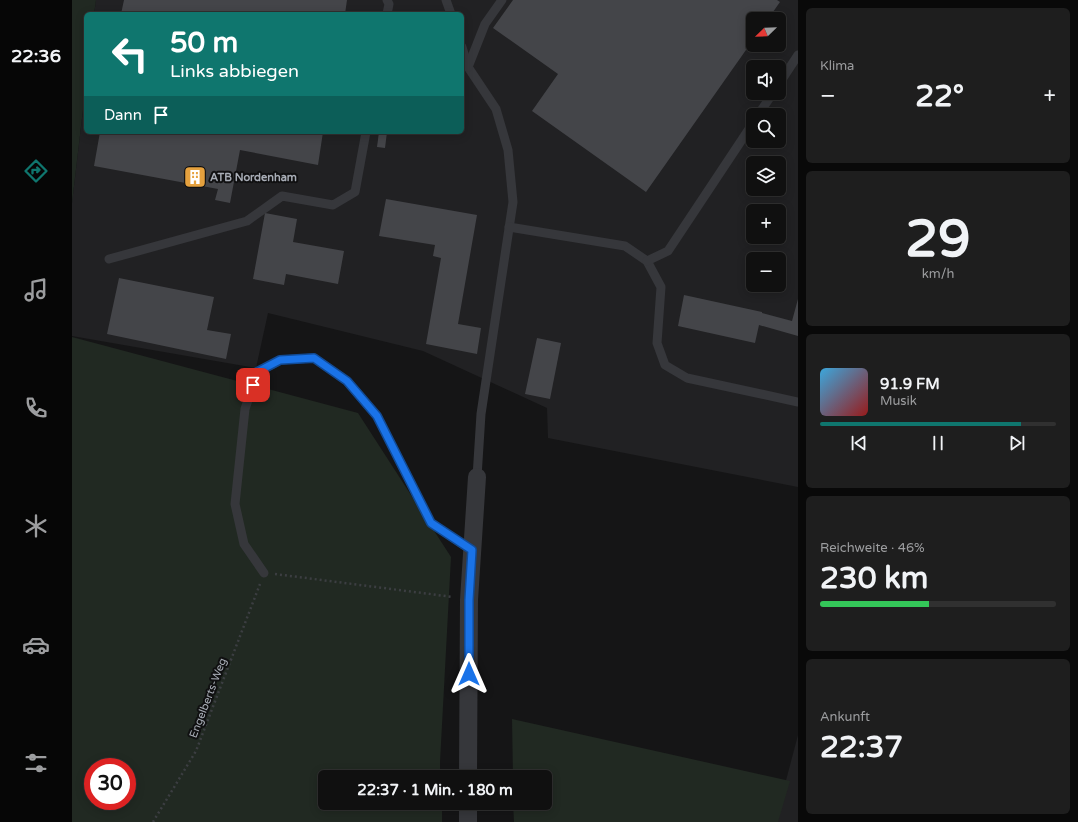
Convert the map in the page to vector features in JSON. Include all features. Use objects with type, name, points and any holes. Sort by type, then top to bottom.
[{"type":"street","points":[[468,770],[469,600],[477,477]]},
{"type":"street","points":[[468,810],[468,822]]},
{"type":"lane","points":[[387,0],[389,4],[387,12]]},
{"type":"lane","points":[[446,0],[450,12]]},
{"type":"lane","points":[[477,477],[481,414],[513,202],[508,150],[496,109],[465,64],[485,24],[502,0]]},
{"type":"lane","points":[[786,73],[798,55]]},
{"type":"lane","points":[[647,261],[668,250],[746,133]]},
{"type":"lane","points":[[109,259],[247,221],[282,196],[333,205],[355,192],[366,134]]},
{"type":"lane","points":[[509,227],[626,246],[647,261],[661,287],[657,343],[665,365],[687,378],[798,402]]},
{"type":"lane","points":[[264,573],[244,544],[235,504],[245,409],[257,372],[280,360],[314,358],[347,381],[377,416],[431,523],[472,550]]},
{"type":"path","points":[[264,573],[469,600]]},
{"type":"path","name":"Engelberts-Weg","points":[[153,822],[196,751],[264,573]]},
{"type":"shaded area","points":[[72,0],[96,0],[94,12],[84,12],[84,101],[72,203]]},
{"type":"shaded area","points":[[96,0],[798,0],[798,487],[548,438],[547,408],[423,351],[268,313],[256,368],[72,336],[72,203],[84,101],[84,134],[464,134],[464,12],[94,12]]},
{"type":"shaded area","points":[[72,337],[358,413],[451,557],[440,770],[318,770],[318,810],[442,810],[442,822],[72,822]]},
{"type":"shaded area","points":[[512,719],[790,781],[778,822],[514,822],[513,810],[552,810],[552,770],[513,770]]},
{"type":"shaded area","points":[[798,735],[798,822],[775,822]]},
{"type":"building","points":[[124,0],[347,0],[345,12],[121,12]]},
{"type":"building","points":[[513,0],[777,0],[780,2],[773,12],[746,12],[746,50],[646,192],[532,111],[558,74],[493,28]]},
{"type":"building","name":"ATB Nordenham","points":[[100,134],[323,134],[318,165],[240,150],[230,203],[215,200],[218,189],[94,166]]},
{"type":"building","points":[[379,134],[387,134],[385,148],[377,147]]},
{"type":"building","points":[[386,199],[477,215],[458,324],[481,328],[477,354],[426,344],[441,258],[433,256],[435,245],[379,236]]},
{"type":"building","points":[[265,213],[297,219],[293,242],[344,251],[338,284],[286,274],[284,285],[253,279]]},
{"type":"building","points":[[119,278],[214,297],[207,330],[231,334],[226,359],[107,334]]},
{"type":"building","points":[[684,295],[762,312],[792,321],[798,299],[798,336],[759,325],[755,343],[678,326]]},
{"type":"building","points":[[537,338],[561,343],[550,399],[525,394]]},
{"type":"place","name":"ATB Nordenham","points":[[195,177]]},
{"type":"route","points":[[253,385],[257,372],[280,360],[314,358],[347,381],[377,416],[431,523],[472,550],[469,600],[469,674]]}]
